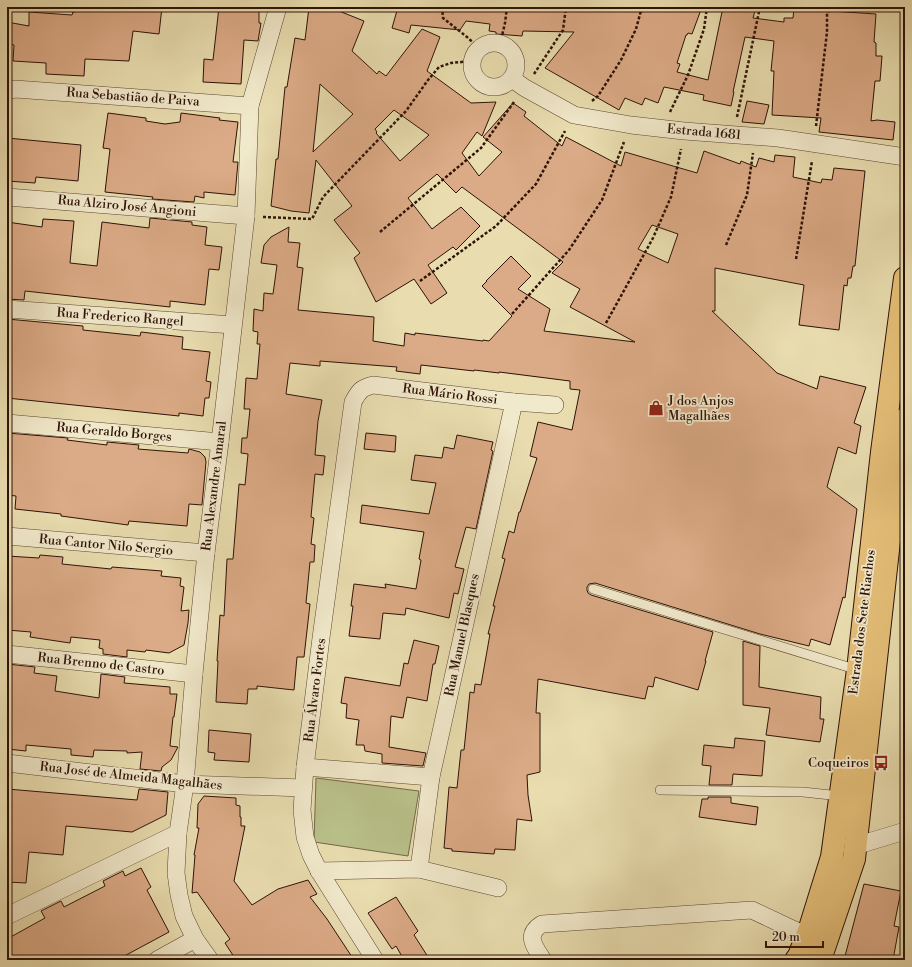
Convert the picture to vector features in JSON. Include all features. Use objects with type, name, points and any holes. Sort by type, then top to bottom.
[{"type":"main road","name":"Estrada dos Sete Riachos","points":[[817,948],[810,928],[832,857],[858,670],[882,452],[905,278]]},
{"type":"main road","name":"Estrada dos Sete Riachos","points":[[796,960],[817,948],[854,859],[896,474],[904,429]]},
{"type":"street","name":"Rua Alexandre Amaral","points":[[210,960],[195,939],[184,916],[178,895],[176,873],[178,833],[185,784],[206,553],[246,216],[250,106],[278,7]]},
{"type":"street","points":[[493,43],[500,44],[512,52],[515,58],[517,65],[515,72],[518,83],[506,84],[500,87],[492,87],[479,81],[472,68],[476,55],[486,45],[493,43]]},
{"type":"street","name":"Estrada 1681","points":[[518,83],[574,115],[631,125],[684,131],[778,138],[905,157]]},
{"type":"street","name":"Rua Sebastião de Paiva","points":[[11,90],[250,106]]},
{"type":"street","name":"Rua Alziro José Angioni","points":[[7,197],[246,216]]},
{"type":"street","name":"Rua Frederico Rangel","points":[[7,309],[233,325]]},
{"type":"street","name":"Rua Mário Rossi","points":[[352,402],[364,387],[373,384],[514,402],[555,404]]},
{"type":"street","name":"Rua Álvaro Fortes","points":[[352,402],[322,630],[303,788],[302,810],[306,837],[311,855],[319,872],[375,960]]},
{"type":"street","name":"Rua Manuel Blasques","points":[[420,869],[431,777],[514,402]]},
{"type":"street","name":"Rua Geraldo Borges","points":[[7,423],[220,442]]},
{"type":"street","name":"Rua Cantor Nilo Sergio","points":[[7,536],[206,553]]},
{"type":"street","name":"Rua Brenno de Castro","points":[[7,654],[194,674]]},
{"type":"street","name":"Rua José de Almeida Magalhães","points":[[7,763],[185,784],[303,788]]},
{"type":"street","points":[[306,767],[431,777]]},
{"type":"street","points":[[856,846],[905,831]]},
{"type":"street","points":[[7,916],[178,833]]},
{"type":"street","points":[[319,872],[420,869],[498,888]]},
{"type":"street","points":[[544,960],[533,944],[532,935],[536,927],[542,924],[752,910],[817,948]]},
{"type":"street","points":[[157,960],[195,939]]},
{"type":"lane","points":[[593,589],[858,670]]},
{"type":"lane","points":[[660,790],[804,792],[840,796]]},
{"type":"path","points":[[246,216],[312,219],[324,197],[406,111],[439,67],[476,55],[467,37],[443,18],[442,7]]},
{"type":"path","points":[[500,44],[507,7]]},
{"type":"path","points":[[380,232],[481,148],[518,83],[563,30],[566,7]]},
{"type":"path","points":[[420,282],[496,226],[536,184],[574,115],[598,96],[621,60],[636,29],[642,7]]},
{"type":"path","points":[[662,128],[688,75],[704,29],[707,7]]},
{"type":"path","points":[[734,135],[760,7]]},
{"type":"path","points":[[796,259],[814,144],[827,32],[827,7]]},
{"type":"path","points":[[512,314],[569,250],[602,200],[631,125]]},
{"type":"path","points":[[606,323],[653,238],[671,197],[684,131]]},
{"type":"path","points":[[726,245],[747,195],[756,136]]},
{"type":"green space","points":[[316,778],[419,791],[408,856],[314,842]]},
{"type":"building","points":[[74,7],[162,7],[159,34],[133,31],[129,61],[85,59],[84,76],[46,74],[46,63],[13,61],[14,45],[7,44],[7,22],[29,26],[29,12],[72,15],[73,12],[74,13]]},
{"type":"building","points":[[219,7],[259,7],[259,23],[261,23],[258,41],[244,40],[241,84],[203,82],[204,59],[213,60]]},
{"type":"building","points":[[309,7],[329,7],[364,21],[352,51],[377,74],[379,71],[386,76],[422,29],[440,37],[427,71],[471,103],[496,102],[482,136],[477,132],[462,153],[479,176],[502,152],[483,137],[513,103],[526,112],[524,116],[562,146],[566,137],[621,166],[625,152],[697,173],[704,151],[740,164],[741,161],[756,167],[759,158],[774,162],[775,155],[795,157],[793,177],[821,183],[822,179],[832,180],[834,168],[865,171],[855,266],[853,266],[851,278],[848,278],[847,286],[844,285],[839,330],[799,325],[804,285],[715,268],[715,311],[712,311],[777,373],[817,389],[820,376],[866,387],[854,423],[861,426],[856,454],[838,447],[827,487],[857,509],[845,598],[843,597],[830,645],[811,639],[809,646],[760,634],[595,583],[589,584],[587,590],[591,595],[713,632],[698,690],[655,677],[653,687],[648,686],[645,699],[538,679],[536,713],[540,713],[540,772],[527,775],[532,821],[517,819],[515,850],[495,849],[494,854],[452,851],[452,849],[444,848],[449,787],[457,788],[461,750],[464,750],[470,692],[474,693],[475,684],[481,685],[490,634],[488,634],[495,606],[493,606],[505,559],[502,558],[509,531],[514,533],[519,512],[537,458],[530,456],[538,422],[572,430],[580,390],[570,389],[570,381],[499,372],[474,371],[421,365],[420,374],[396,371],[397,367],[320,361],[320,366],[290,363],[286,394],[322,400],[318,421],[315,455],[325,456],[323,475],[315,474],[311,517],[314,518],[311,544],[315,545],[314,562],[310,562],[306,603],[310,604],[304,657],[297,657],[294,690],[257,686],[257,689],[248,689],[247,704],[216,702],[220,615],[224,616],[227,559],[233,559],[239,484],[245,485],[248,454],[241,453],[242,438],[247,438],[250,409],[244,409],[246,378],[257,379],[260,344],[257,344],[258,332],[253,331],[254,309],[263,311],[264,293],[273,294],[277,265],[261,263],[264,245],[271,237],[289,227],[288,242],[300,243],[297,267],[303,268],[298,310],[374,317],[373,341],[404,346],[405,333],[415,335],[415,333],[489,341],[512,316],[482,286],[511,256],[531,276],[518,289],[550,309],[544,331],[635,342],[570,307],[580,289],[552,273],[563,262],[462,187],[456,193],[437,174],[408,198],[432,229],[461,207],[480,226],[456,250],[453,247],[428,265],[447,293],[431,304],[414,279],[376,302],[354,258],[360,253],[334,220],[352,206],[316,160],[309,213],[291,211],[271,206],[276,159],[278,159],[285,87],[287,87],[295,38],[305,40]],"holes":[[[320,84],[353,114],[313,152]],[[394,110],[429,135],[400,161],[376,133],[377,132],[375,129]],[[652,225],[678,234],[668,263],[638,249]]]},
{"type":"building","points":[[398,7],[702,7],[692,34],[688,33],[686,35],[677,63],[680,64],[677,72],[708,80],[723,7],[756,7],[753,18],[784,22],[784,18],[793,18],[794,8],[830,12],[876,14],[874,42],[876,43],[876,56],[882,56],[880,81],[875,81],[871,121],[877,120],[895,122],[893,140],[819,132],[821,118],[772,115],[774,71],[771,71],[774,41],[745,37],[731,106],[703,100],[704,95],[664,87],[658,103],[645,98],[642,105],[625,98],[619,110],[545,68],[574,32],[523,31],[522,36],[496,34],[496,32],[489,31],[490,24],[466,21],[460,30],[411,25],[409,33],[392,28]]},
{"type":"building","points":[[747,101],[769,105],[764,124],[742,122]]},
{"type":"building","points":[[108,113],[146,118],[146,121],[165,124],[180,122],[181,113],[238,122],[233,162],[238,162],[235,195],[204,192],[204,198],[195,196],[194,202],[152,199],[153,197],[105,192],[110,149],[103,148]]},
{"type":"building","points":[[7,138],[81,145],[78,181],[36,177],[35,183],[7,181]]},
{"type":"building","points":[[150,218],[192,222],[192,225],[207,227],[205,245],[222,247],[219,270],[209,269],[205,305],[170,301],[170,307],[25,291],[24,300],[7,299],[7,222],[42,227],[43,219],[74,221],[70,263],[97,266],[102,222],[149,228]]},
{"type":"building","points":[[7,319],[83,326],[83,330],[140,336],[141,332],[183,337],[182,349],[210,352],[206,381],[211,382],[209,398],[205,398],[203,416],[179,413],[179,416],[7,398]]},
{"type":"building","points":[[7,433],[68,438],[67,440],[107,445],[107,442],[139,445],[138,449],[188,453],[189,449],[200,452],[205,457],[206,462],[202,505],[189,504],[187,526],[129,521],[128,525],[61,516],[61,514],[15,509],[16,496],[7,495]]},
{"type":"building","points":[[366,433],[396,436],[395,452],[364,449]]},
{"type":"building","points":[[457,435],[493,442],[491,450],[493,451],[476,529],[466,527],[455,567],[464,569],[458,594],[454,593],[449,618],[406,608],[405,615],[383,613],[380,639],[349,636],[354,584],[386,588],[385,584],[416,589],[424,532],[360,523],[362,505],[429,514],[436,483],[411,480],[415,455],[442,458],[444,447],[454,449]]},
{"type":"building","points":[[40,555],[63,557],[62,564],[111,569],[112,567],[162,571],[161,576],[181,578],[180,586],[184,587],[181,611],[189,610],[184,645],[169,653],[146,650],[145,652],[127,650],[127,657],[103,654],[103,649],[99,648],[100,640],[71,637],[70,643],[30,637],[31,632],[7,630],[7,556],[39,558]]},
{"type":"building","points":[[414,640],[439,646],[435,664],[433,664],[427,701],[407,697],[403,718],[391,716],[389,747],[426,753],[423,766],[382,763],[382,754],[365,751],[364,745],[356,745],[359,720],[346,718],[347,704],[341,703],[345,677],[400,686],[404,663],[408,664]]},
{"type":"building","points":[[743,641],[760,646],[759,687],[821,697],[820,719],[824,719],[820,742],[766,735],[770,708],[743,705]]},
{"type":"building","points":[[7,664],[35,667],[34,673],[57,676],[55,691],[99,698],[101,674],[125,677],[124,683],[170,687],[170,694],[177,694],[170,746],[178,747],[171,760],[162,767],[161,771],[140,769],[142,752],[127,753],[127,751],[94,750],[93,757],[71,755],[71,749],[26,745],[26,751],[7,749]]},
{"type":"building","points":[[209,730],[251,734],[249,762],[214,760],[215,753],[208,752]]},
{"type":"building","points":[[735,738],[765,741],[762,776],[733,774],[732,785],[709,785],[711,766],[702,765],[704,745],[734,748]]},
{"type":"building","points":[[7,789],[137,800],[139,789],[168,792],[166,815],[132,832],[66,826],[63,855],[29,852],[26,883],[7,882]]},
{"type":"building","points":[[204,796],[236,798],[236,805],[240,806],[241,826],[245,826],[234,881],[252,905],[278,889],[308,880],[317,894],[310,897],[327,919],[354,960],[236,960],[225,943],[230,939],[197,892],[192,893],[194,855],[199,828],[197,828],[198,804]]},
{"type":"building","points":[[708,797],[731,797],[731,803],[758,807],[756,825],[699,817],[702,799],[708,799]]},
{"type":"building","points":[[141,868],[151,887],[147,890],[169,932],[117,960],[7,960],[7,939],[45,918],[41,911],[61,901],[64,907],[105,886],[103,881],[123,871],[125,876]]},
{"type":"building","points":[[864,884],[901,891],[894,926],[899,927],[893,960],[844,960]]},
{"type":"building","points":[[396,897],[418,931],[414,935],[430,960],[404,960],[396,946],[392,949],[368,913]]},
{"type":"place","name":"J dos Anjos Magalhães","points":[[656,408]]},
{"type":"place","name":"Coqueiros","points":[[881,763]]}]
